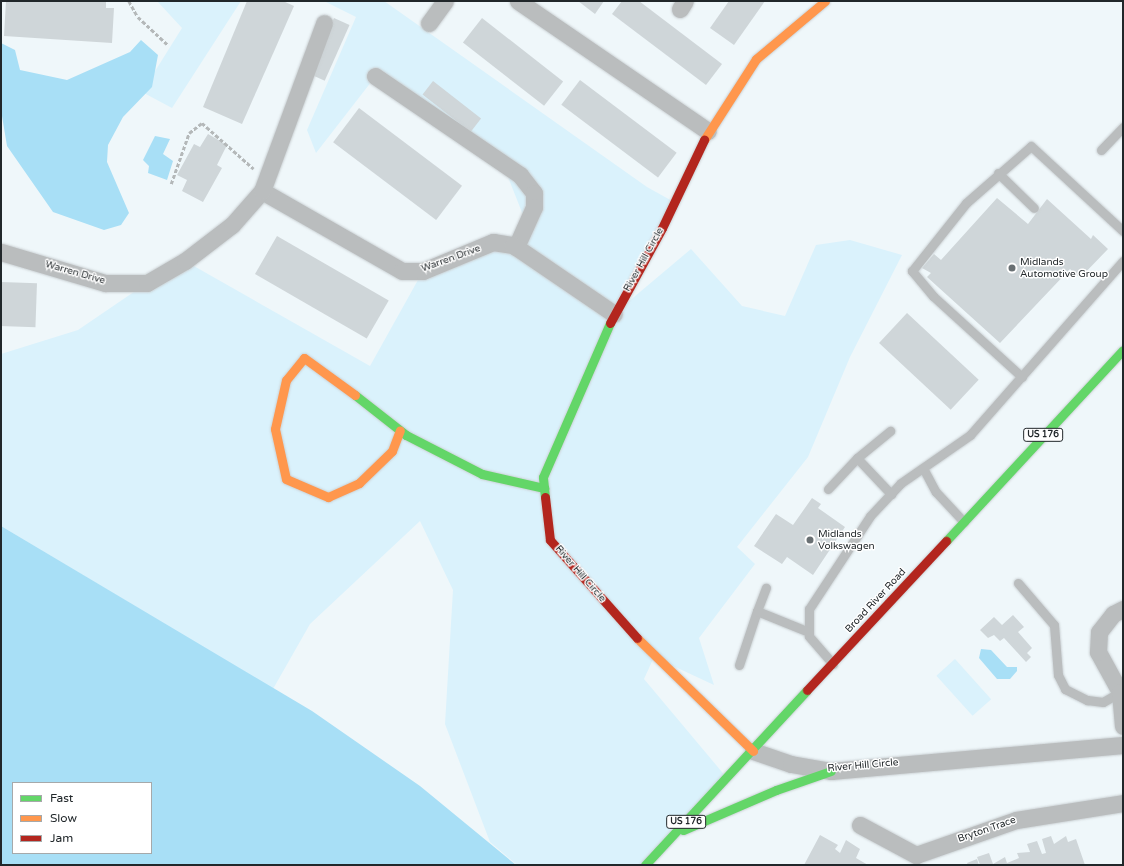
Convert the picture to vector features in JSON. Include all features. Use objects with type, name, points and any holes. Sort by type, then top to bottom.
[{"type":"street","points":[[429,23],[445,1]]},
{"type":"street","points":[[518,1],[708,130]]},
{"type":"street","name":"River Hill Circle","points":[[825,1],[756,59],[708,130],[662,228],[614,314],[543,477],[550,540],[654,657],[753,751],[791,764],[831,771],[1123,745]]},
{"type":"street","name":"Warren Drive","points":[[1,252],[105,283],[147,283],[185,261],[232,225],[264,186],[324,23]]},
{"type":"street","points":[[375,76],[520,175],[534,193],[534,207],[516,247]]},
{"type":"street","name":"Warren Drive","points":[[264,186],[402,271],[423,271],[493,242],[516,247],[614,314]]},
{"type":"street","name":"Broad River Road","points":[[645,865],[753,751],[1123,350]]},
{"type":"street","points":[[400,430],[392,451],[360,483],[328,497],[286,479],[275,429],[286,380],[304,358],[400,430],[482,474],[544,488]]},
{"type":"street","points":[[1123,609],[1113,614],[1099,632],[1098,652],[1121,694],[1123,726]]},
{"type":"street","points":[[675,834],[787,785],[831,771]]},
{"type":"street","name":"Bryton Trace","points":[[860,825],[916,855],[1016,820],[1123,803]]},
{"type":"lane","points":[[1101,150],[1123,127]]},
{"type":"lane","points":[[1022,377],[933,296],[912,271],[966,203],[998,173],[1032,146],[1123,231]]},
{"type":"lane","points":[[998,173],[1034,208]]},
{"type":"lane","points":[[833,664],[816,646],[809,632],[809,609],[870,516],[891,494],[923,468],[970,435],[1123,261]]},
{"type":"lane","points":[[828,488],[857,458],[890,431]]},
{"type":"lane","points":[[857,458],[891,494]]},
{"type":"lane","points":[[923,468],[936,492],[964,522]]},
{"type":"lane","points":[[1018,583],[1054,625],[1058,675],[1065,689],[1087,700],[1103,702],[1121,694]]},
{"type":"lane","points":[[739,665],[766,588]]},
{"type":"lane","points":[[757,611],[809,632]]},
{"type":"path","points":[[129,1],[138,17],[168,45]]},
{"type":"path","points":[[171,184],[189,133],[202,123],[264,186]]},
{"type":"shaded area","points":[[157,1],[241,1],[172,108],[142,92],[182,28]]},
{"type":"shaded area","points":[[324,1],[384,1],[647,187],[674,202],[615,313],[691,249],[742,306],[785,316],[816,245],[850,240],[902,255],[850,357],[808,457],[737,547],[755,564],[699,638],[714,685],[654,657],[644,679],[727,778],[645,865],[517,865],[490,842],[445,724],[453,590],[420,521],[310,624],[273,689],[1,526],[1,354],[78,330],[147,283],[185,261],[370,366],[423,271],[513,245],[527,225],[502,162],[375,77],[316,153],[307,130],[356,17]]},
{"type":"shaded area","points":[[955,659],[991,699],[973,716],[936,676]]},
{"type":"water","points":[[141,40],[158,55],[152,87],[123,117],[108,145],[107,162],[129,213],[121,225],[104,230],[53,212],[7,146],[1,110],[1,43],[15,50],[20,70],[67,80],[130,52]]},
{"type":"water","points":[[155,136],[170,139],[163,154],[173,161],[167,180],[148,173],[149,166],[143,160]]},
{"type":"water","points":[[1,526],[312,711],[420,786],[516,865],[1,865]]},
{"type":"water","points":[[981,649],[991,650],[1007,667],[1017,667],[1017,671],[1010,679],[997,679],[979,658]]},
{"type":"building","points":[[6,1],[106,1],[106,8],[114,8],[112,43],[4,36]]},
{"type":"building","points":[[247,1],[283,1],[294,6],[242,124],[203,107]]},
{"type":"building","points":[[578,1],[604,1],[595,14]]},
{"type":"building","points":[[622,1],[639,1],[722,64],[706,85],[612,14]]},
{"type":"building","points":[[729,1],[765,1],[734,45],[710,28]]},
{"type":"building","points":[[334,18],[350,25],[325,81],[309,74]]},
{"type":"building","points":[[482,18],[563,81],[544,106],[463,42]]},
{"type":"building","points":[[580,80],[677,153],[658,178],[561,105]]},
{"type":"building","points":[[433,81],[481,119],[471,132],[423,94]]},
{"type":"building","points":[[359,108],[462,186],[436,220],[333,142]]},
{"type":"building","points":[[208,134],[227,145],[217,165],[222,168],[203,202],[182,191],[187,180],[177,175],[194,144],[200,147]]},
{"type":"building","points":[[997,198],[1028,224],[1047,199],[1091,239],[1093,235],[1108,249],[1080,278],[1070,269],[1000,343],[927,277],[931,273],[922,268],[934,254],[941,260]]},
{"type":"building","points":[[277,236],[389,300],[367,339],[255,274]]},
{"type":"building","points":[[1,282],[37,283],[35,327],[1,326]]},
{"type":"building","points":[[907,313],[979,380],[951,410],[879,343]]},
{"type":"building","points":[[812,498],[821,504],[818,508],[845,527],[813,575],[787,557],[782,564],[754,546],[776,514],[793,525]]},
{"type":"building","points":[[1013,615],[1024,627],[1018,632],[1032,648],[1027,653],[1031,657],[1026,662],[1004,638],[1000,641],[994,635],[988,638],[980,630],[994,617],[1002,625]]},
{"type":"building","points":[[820,835],[838,845],[835,849],[840,853],[846,840],[860,849],[856,858],[868,865],[804,865]]},
{"type":"building","points":[[1051,836],[1054,844],[1066,836],[1068,842],[1076,839],[1085,865],[980,865],[977,857],[989,853],[993,864],[1005,857],[1007,863],[1019,858],[1017,853],[1030,852],[1027,844],[1037,841],[1042,854],[1046,853],[1042,839]]},
{"type":"building","points":[[977,859],[979,865],[968,865],[967,863]]},
{"type":"traffic: fast","points":[[545,497],[543,477],[610,323]]},
{"type":"traffic: fast","points":[[946,541],[1123,350]]},
{"type":"traffic: fast","points":[[355,395],[406,435],[482,474],[544,488]]},
{"type":"traffic: fast","points":[[645,865],[807,690]]},
{"type":"traffic: fast","points":[[683,830],[776,790],[831,771]]},
{"type":"traffic: slow","points":[[704,140],[756,59],[825,1]]},
{"type":"traffic: slow","points":[[355,395],[304,358],[286,380],[275,429],[286,479],[328,497],[359,483],[392,451],[400,430]]},
{"type":"traffic: slow","points":[[637,638],[753,751]]},
{"type":"traffic: jam","points":[[610,323],[662,228],[704,140]]},
{"type":"traffic: jam","points":[[545,497],[550,540],[637,638]]},
{"type":"traffic: jam","points":[[807,690],[946,541]]},
{"type":"place","name":"Midlands Automotive Group","points":[[1012,268]]},
{"type":"place","name":"Midlands Volkswagen","points":[[810,540]]}]
